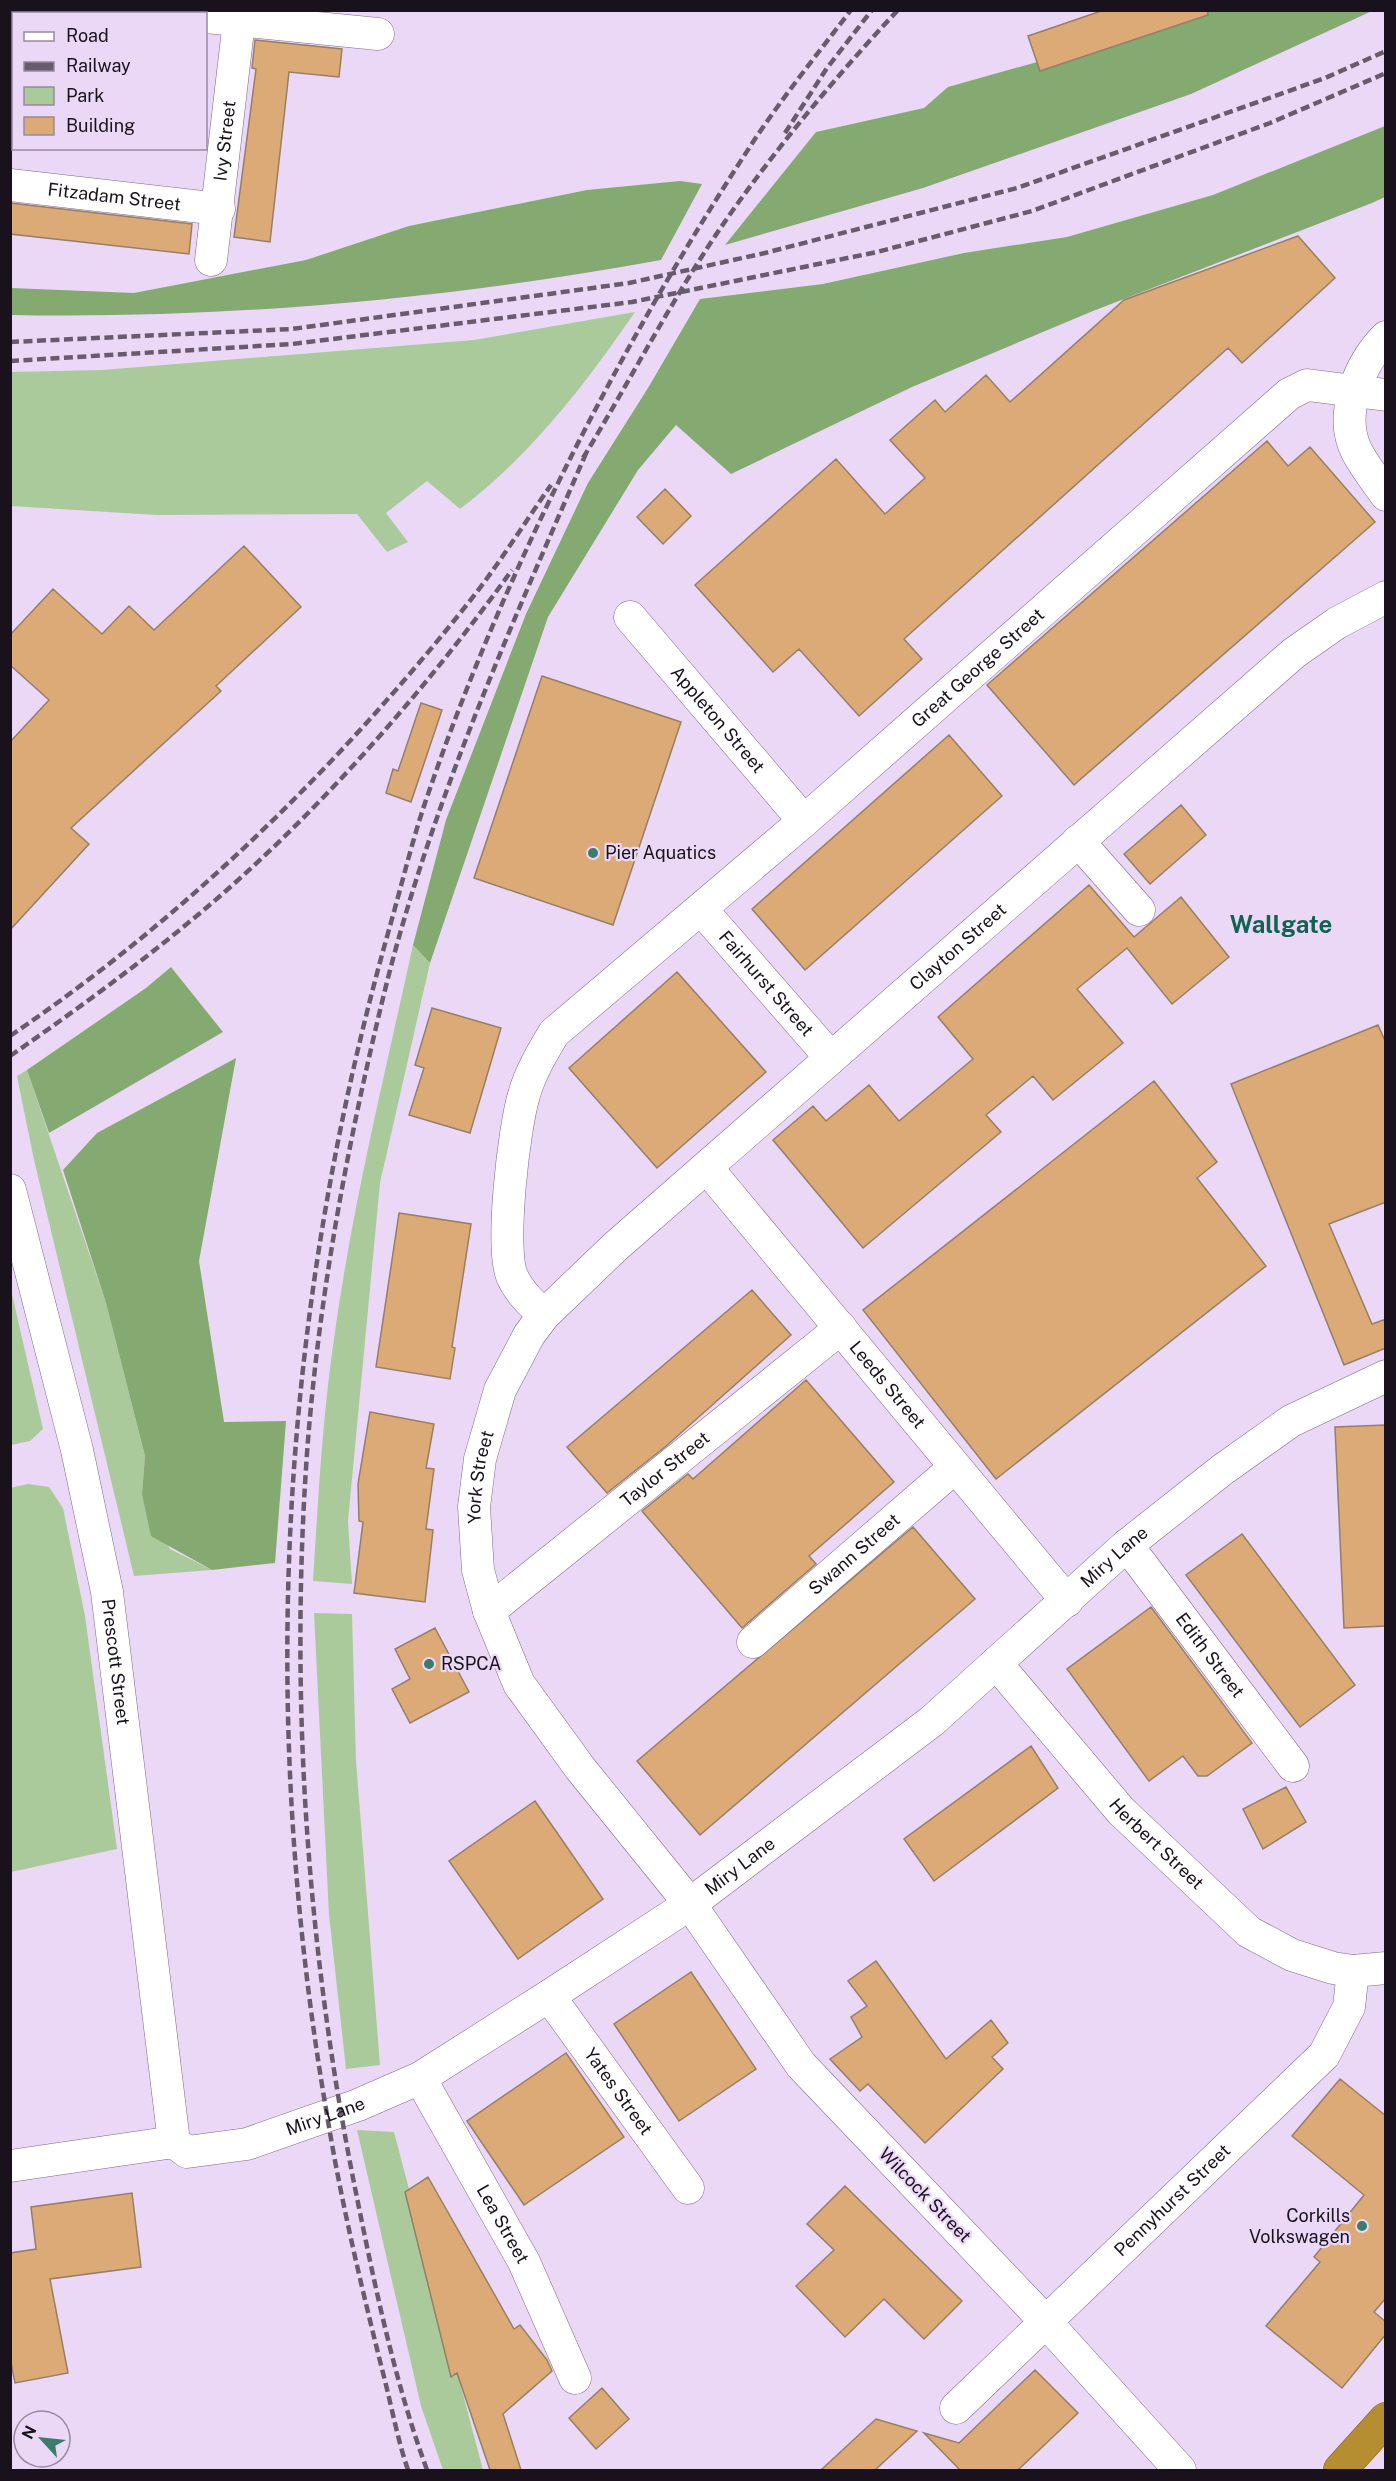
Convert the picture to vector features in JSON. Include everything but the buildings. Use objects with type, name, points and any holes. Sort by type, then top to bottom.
[{"type":"highway","points":[[1340,2470],[1386,2419]]},
{"type":"street","points":[[207,17],[378,34]]},
{"type":"street","name":"Ivy Street","points":[[211,260],[219,209],[238,21]]},
{"type":"street","name":"Fitzadam Street","points":[[10,185],[219,209]]},
{"type":"street","points":[[1386,337],[1377,346],[1364,368],[1354,390],[1350,412],[1351,434],[1357,452],[1386,495]]},
{"type":"street","name":"Great George Street","points":[[544,1315],[528,1300],[512,1275],[506,1241],[507,1216],[524,1095],[544,1049],[564,1023],[804,821],[1289,394],[1307,385],[1386,394]]},
{"type":"street","name":"Clayton Street","points":[[544,1315],[607,1255],[1294,652],[1337,623],[1386,597]]},
{"type":"street","name":"Appleton Street","points":[[630,618],[804,821]]},
{"type":"street","points":[[1077,841],[1139,910]]},
{"type":"street","name":"Fairhurst Street","points":[[701,909],[831,1058]]},
{"type":"street","name":"Leeds Street","points":[[707,1168],[954,1468],[1067,1601]]},
{"type":"street","name":"Prescott Street","points":[[10,1190],[76,1450],[107,1592],[174,2142]]},
{"type":"street","name":"York Street","points":[[544,1315],[520,1352],[500,1390],[480,1459],[474,1507],[474,1544],[489,1611],[519,1684],[585,1773],[690,1904]]},
{"type":"street","name":"Taylor Street","points":[[489,1611],[841,1328]]},
{"type":"street","name":"Miry Lane","points":[[10,2166],[174,2142],[187,2152],[247,2144],[358,2105],[420,2078],[690,1904],[932,1720],[1127,1545],[1222,1470],[1291,1421],[1386,1376]]},
{"type":"street","name":"Swann Street","points":[[753,1642],[954,1468]]},
{"type":"street","name":"Edith Street","points":[[1127,1545],[1293,1766]]},
{"type":"street","name":"Herbert Street","points":[[996,1663],[1121,1811],[1249,1932],[1292,1955],[1333,1968],[1353,1971],[1386,1968]]},
{"type":"street","name":"Wilcock Street","points":[[690,1904],[801,2065],[1045,2321],[1180,2470]]},
{"type":"street","name":"Pennyhurst Street","points":[[956,2408],[1324,2055],[1349,2007],[1353,1971]]},
{"type":"street","name":"Yates Street","points":[[549,1996],[688,2188]]},
{"type":"street","name":"Lea Street","points":[[420,2078],[524,2262],[576,2378]]},
{"type":"green space","points":[[1200,11],[1372,11],[1191,94],[923,188],[725,245],[816,132],[924,108],[948,87],[1037,62],[1040,71]]},
{"type":"green space","points":[[1385,126],[1385,197],[1093,311],[912,387],[731,474],[676,425],[638,470],[548,617],[430,963],[413,945],[446,820],[526,614],[588,483],[648,388],[700,299],[823,284],[964,253],[1067,237],[1213,195]]},
{"type":"green space","points":[[680,181],[702,184],[661,260],[500,286],[337,304],[174,314],[11,315],[11,288],[134,293],[306,260],[409,226],[587,190]]},
{"type":"green space","points":[[635,312],[597,366],[555,418],[510,466],[460,509],[427,481],[386,513],[408,542],[387,552],[357,514],[156,515],[11,506],[11,372],[102,370],[474,340]]},
{"type":"green space","points":[[413,945],[430,963],[380,1183],[348,1521],[352,1584],[313,1581],[326,1405],[340,1295],[369,1145]]},
{"type":"green space","points":[[171,967],[223,1032],[49,1133],[27,1070],[146,988]]},
{"type":"green space","points":[[236,1058],[199,1261],[224,1422],[286,1421],[275,1563],[212,1570],[151,1536],[142,1494],[145,1456],[106,1303],[63,1170],[97,1133]]},
{"type":"green space","points":[[27,1070],[106,1303],[145,1456],[142,1494],[170,1549],[212,1570],[134,1576],[34,1160],[17,1076]]},
{"type":"green space","points":[[11,1290],[43,1429],[30,1441],[11,1445]]},
{"type":"green space","points":[[28,1484],[49,1487],[63,1508],[85,1616],[117,1849],[11,1872],[10,1488]]},
{"type":"green space","points":[[314,1613],[352,1614],[356,1761],[380,2065],[346,2069],[329,1915]]},
{"type":"green space","points":[[357,2130],[394,2132],[483,2470],[443,2470],[421,2406]]},
{"type":"railway","points":[[408,2470],[359,2274],[327,2115],[305,1965],[292,1815],[287,1665],[291,1516],[303,1368],[324,1220],[353,1073],[412,847],[457,713],[492,627],[570,458],[659,294],[757,136],[851,10]]},
{"type":"railway","points":[[785,133],[827,68],[872,10]]},
{"type":"railway","points":[[583,458],[674,302],[733,210],[812,107],[898,10]]},
{"type":"railway","points":[[10,342],[292,329],[629,283],[765,253],[1017,188],[1325,78],[1386,51]]},
{"type":"railway","points":[[10,361],[292,344],[632,302],[877,252],[1032,211],[1270,123],[1386,73]]},
{"type":"railway","points":[[427,2470],[404,2401],[377,2295],[338,2096],[324,2003],[306,1815],[302,1721],[300,1627],[308,1440],[320,1328],[347,1162],[370,1052],[402,927],[423,857],[473,720],[587,451]]},
{"type":"railway","points":[[10,1036],[74,990],[196,892],[309,784],[363,727],[465,607],[551,485]]},
{"type":"railway","points":[[10,1056],[176,933],[284,836],[326,795],[405,707],[512,570]]},
{"type":"place","name":"Pier Aquatics","points":[[593,853]]},
{"type":"place","name":"RSPCA","points":[[429,1664]]},
{"type":"place","name":"Corkills Volkswagen","points":[[1362,2226]]},
{"type":"district","name":"Wallgate","points":[[1281,925]]}]
